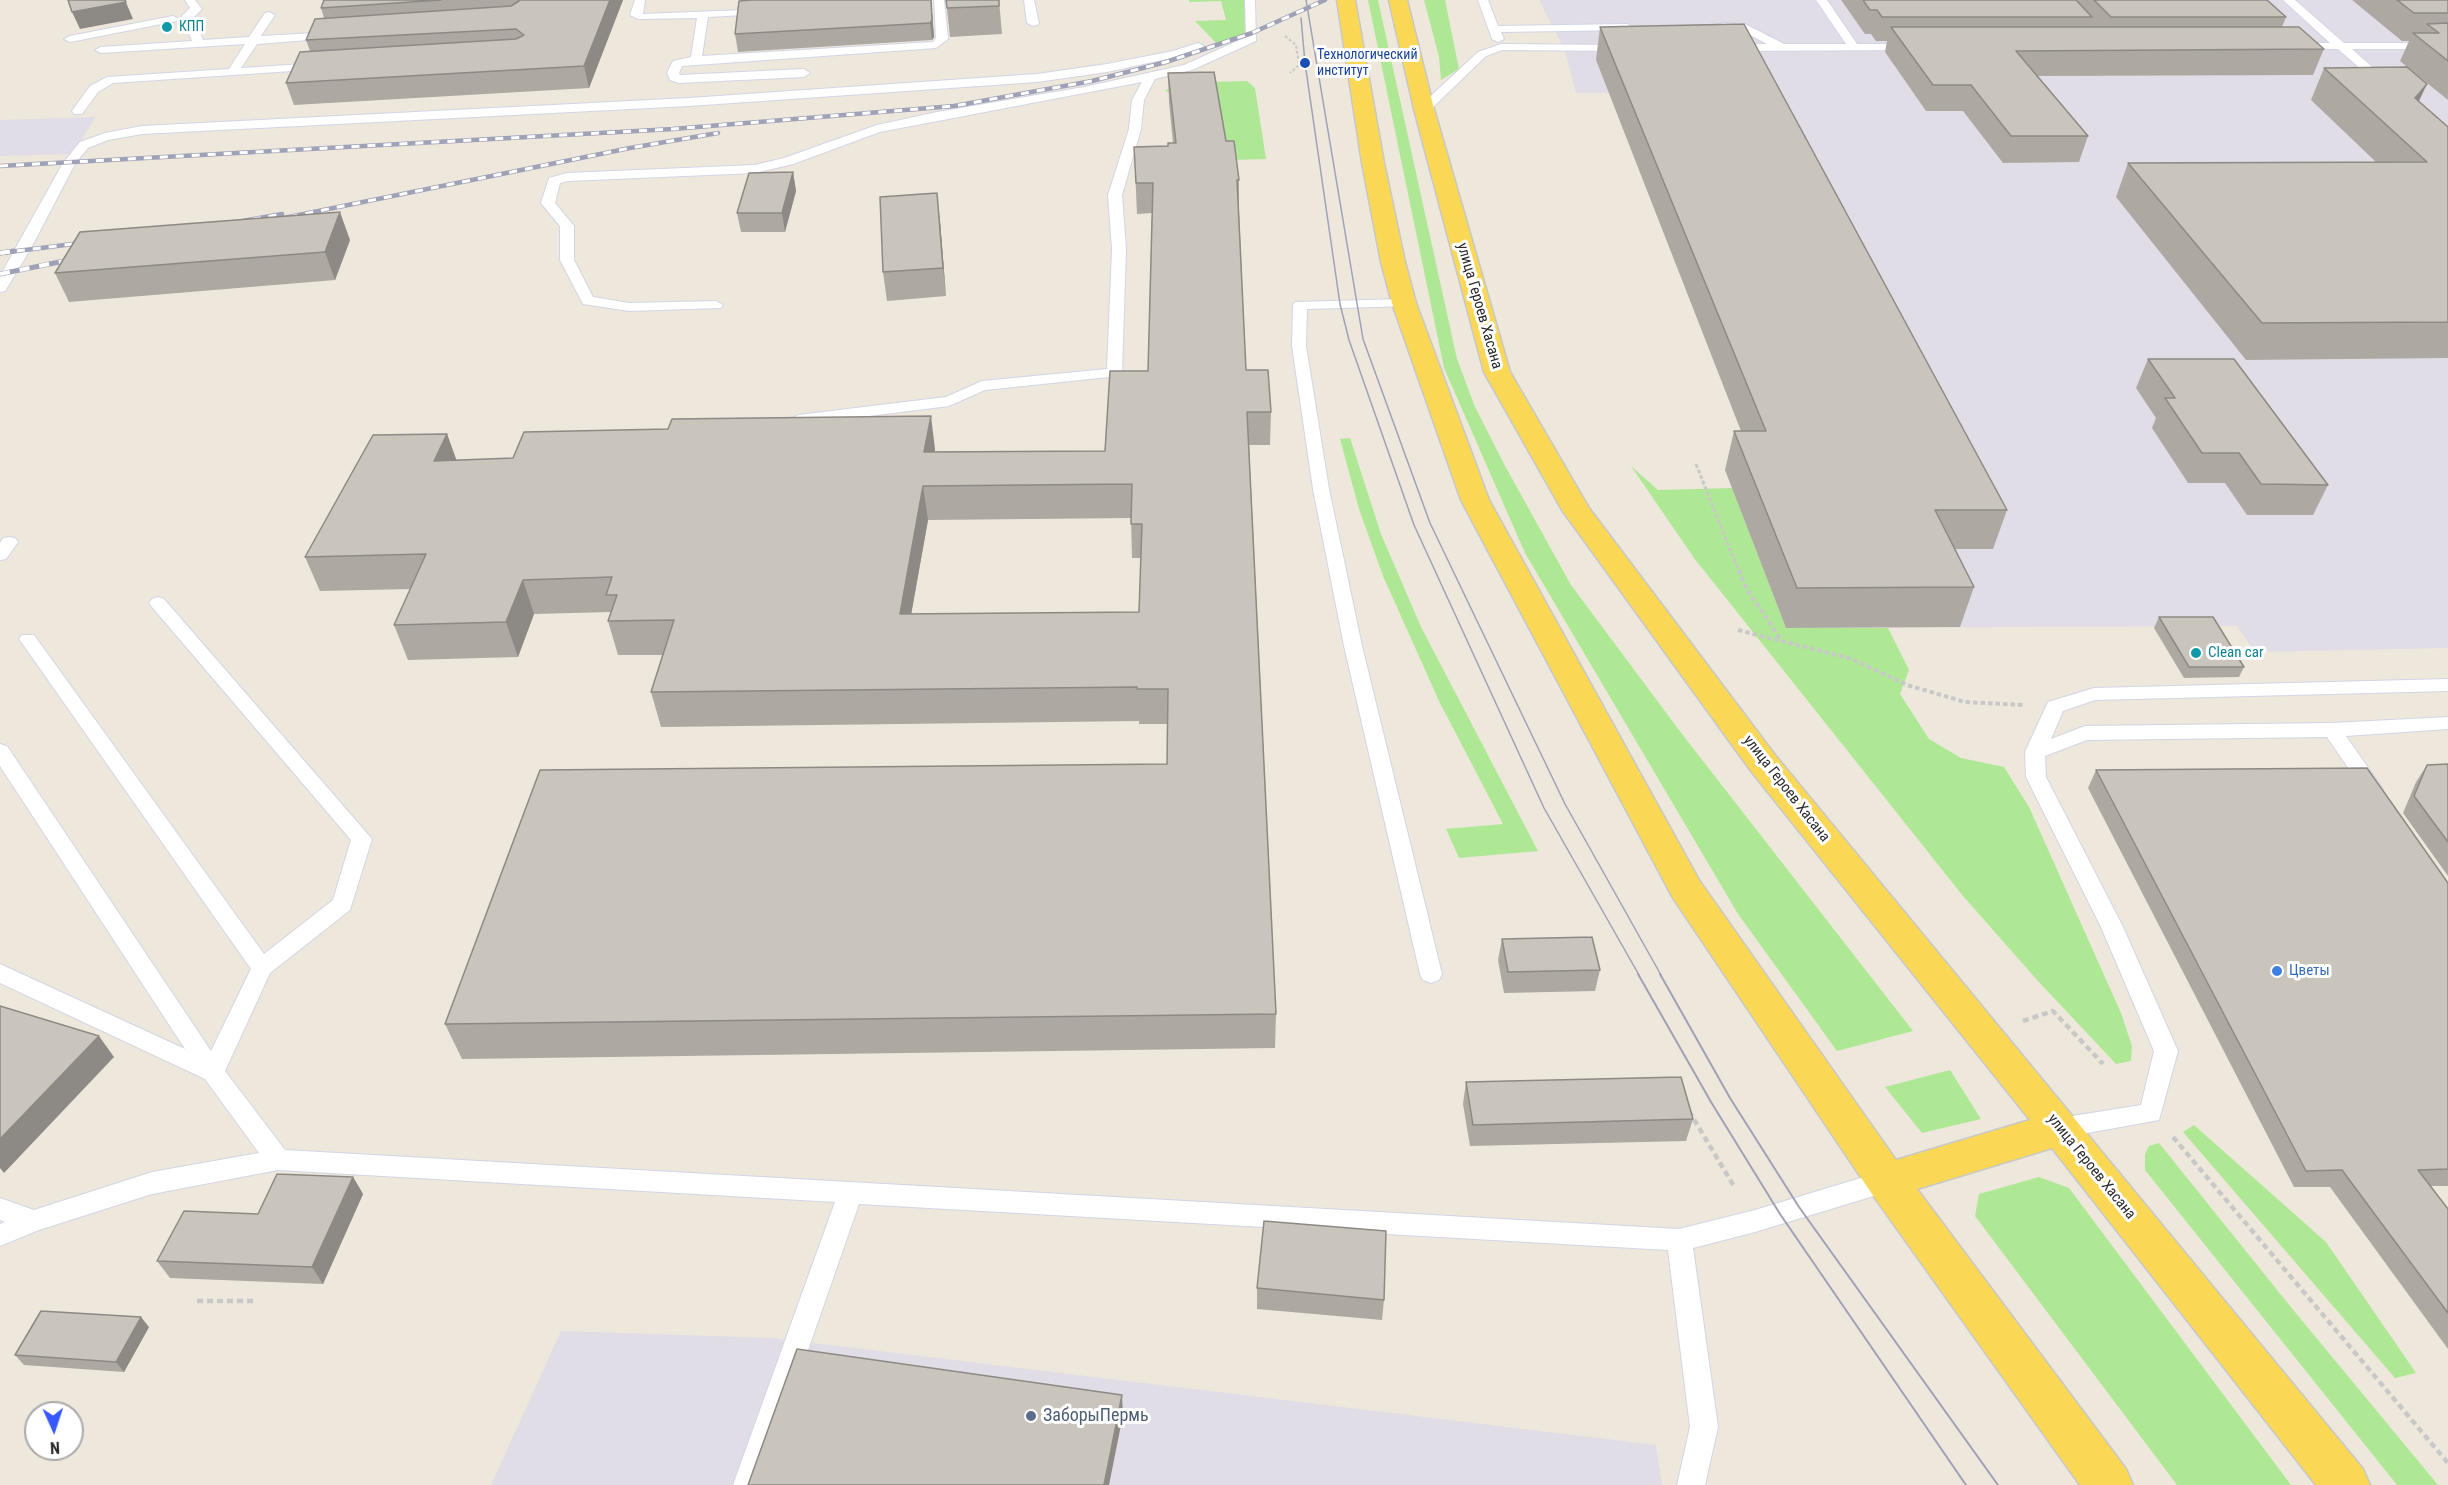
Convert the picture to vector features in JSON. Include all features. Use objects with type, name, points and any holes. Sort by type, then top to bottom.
[{"type":"main road","points":[[1346,0],[1373,162],[1393,262],[1404,303],[1475,500],[1686,889],[1887,1181],[2109,1485]]},
{"type":"main road","name":"улица Героев Хасана","points":[[1398,0],[1424,109],[1497,372],[1576,510],[1763,763],[2061,1128],[2346,1485]]},
{"type":"main road","points":[[1887,1181],[2061,1128]]},
{"type":"lane","points":[[190,0],[196,9],[188,16],[199,44]]},
{"type":"lane","points":[[640,0],[636,15],[642,17],[780,10]]},
{"type":"lane","points":[[723,13],[725,0]]},
{"type":"lane","points":[[1029,0],[1033,23]]},
{"type":"lane","points":[[717,305],[629,307],[588,301],[567,260],[567,226],[548,202],[554,181],[567,177],[755,168],[788,161],[877,129],[937,116],[1084,92],[1188,68],[1252,39],[1250,0]]},
{"type":"lane","points":[[1483,0],[1501,47]]},
{"type":"lane","points":[[1821,0],[1854,47]]},
{"type":"lane","points":[[2288,0],[2394,92]]},
{"type":"lane","points":[[804,73],[679,79],[674,77],[674,67],[677,63],[696,60],[936,45],[942,39],[936,1]]},
{"type":"lane","points":[[696,60],[703,14]]},
{"type":"lane","points":[[233,72],[269,15]]},
{"type":"lane","points":[[70,39],[173,19]]},
{"type":"lane","points":[[1706,26],[1741,26],[1782,47]]},
{"type":"lane","points":[[1494,29],[1636,27]]},
{"type":"lane","points":[[101,50],[349,34]]},
{"type":"lane","points":[[0,288],[69,163],[84,146],[105,137],[142,130],[689,102],[1037,78],[1107,68],[1176,54],[1198,46]]},
{"type":"lane","points":[[2283,46],[2448,46]]},
{"type":"lane","points":[[1424,109],[1482,54],[1501,47],[1633,48]]},
{"type":"lane","points":[[1713,48],[1924,47]]},
{"type":"lane","points":[[78,111],[94,89],[111,80],[326,67]]},
{"type":"lane","points":[[782,423],[949,401],[982,386],[1114,373],[1119,249],[1115,195],[1135,129],[1138,100],[1150,76]]},
{"type":"lane","points":[[1404,303],[1300,305],[1299,346],[1321,489],[1353,646],[1431,974]]},
{"type":"lane","points":[[158,603],[362,839],[342,904],[262,968],[213,1072]]},
{"type":"lane","points":[[28,639],[262,968]]},
{"type":"lane","points":[[2061,1128],[2151,1113],[2166,1051],[2112,927],[2036,777],[2035,752],[2055,707],[2094,694],[2448,685]]},
{"type":"lane","points":[[2035,752],[2085,733],[2332,730],[2448,723]]},
{"type":"lane","points":[[2332,730],[2387,808]]},
{"type":"lane","points":[[0,751],[213,1072],[278,1160]]},
{"type":"lane","points":[[0,973],[213,1072]]},
{"type":"lane","points":[[0,1235],[34,1221],[152,1183],[278,1160],[1679,1240],[1755,1221],[1887,1181]]},
{"type":"lane","points":[[747,1485],[851,1192]]},
{"type":"lane","points":[[0,1209],[34,1221]]},
{"type":"lane","points":[[1679,1240],[1704,1427],[1691,1485]]},
{"type":"path","points":[[1285,36],[1296,45],[1299,65],[1290,73]]},
{"type":"path","points":[[1696,464],[1746,588],[1782,641]]},
{"type":"path","points":[[1738,630],[1852,659],[1907,685],[1965,702],[2055,707]]},
{"type":"path","points":[[2019,1023],[2053,1011],[2103,1064]]},
{"type":"path","points":[[1687,1108],[1735,1188]]},
{"type":"path","points":[[2173,1137],[2448,1463]]},
{"type":"path","points":[[197,1301],[255,1300]]},
{"type":"shaded area","points":[[1539,0],[2448,0],[2448,648],[2255,652],[2237,626],[1786,628],[1725,470],[1756,469],[1609,93],[1576,93],[1564,48]]},
{"type":"shaded area","points":[[96,117],[72,154],[0,156],[0,120]]},
{"type":"shaded area","points":[[561,1331],[772,1338],[1656,1445],[1662,1485],[491,1485]]},
{"type":"green space","points":[[1189,0],[1245,0],[1249,30],[1246,34],[1216,43],[1195,21],[1226,20],[1221,1],[1189,2]]},
{"type":"green space","points":[[1368,0],[1378,0],[1457,359],[1475,407],[1504,464],[1571,585],[1682,734],[1913,1031],[1837,1051],[1738,914],[1525,553],[1444,368]]},
{"type":"green space","points":[[1424,0],[1445,0],[1459,69],[1441,80],[1439,57]]},
{"type":"green space","points":[[1247,81],[1255,88],[1266,159],[1230,160],[1219,102],[1185,97],[1165,91],[1176,83]]},
{"type":"green space","points":[[1350,438],[1381,534],[1421,627],[1538,851],[1459,858],[1446,829],[1503,824],[1439,701],[1383,576],[1359,509],[1340,439]]},
{"type":"green space","points":[[1631,466],[1658,490],[1732,488],[1786,628],[1888,628],[1909,670],[1900,694],[1929,739],[1961,758],[2004,767],[2029,807],[2121,1013],[2132,1046],[2131,1061],[2116,1064],[1963,896],[1694,558]]},
{"type":"green space","points":[[1950,1070],[1981,1119],[1922,1133],[1885,1087]]},
{"type":"green space","points":[[2194,1125],[2326,1242],[2416,1373],[2395,1378],[2183,1132]]},
{"type":"green space","points":[[2159,1143],[2438,1485],[2397,1485],[2145,1170],[2145,1154],[2149,1146]]},
{"type":"green space","points":[[2039,1177],[2069,1188],[2291,1485],[2177,1485],[1975,1216],[1979,1194]]},
{"type":"building","points":[[68,0],[125,0],[126,2],[72,12]]},
{"type":"building","points":[[324,0],[441,0],[321,8]]},
{"type":"building","points":[[518,0],[610,0],[584,66],[286,83],[300,52],[516,39],[524,35],[516,29],[306,40],[315,19],[511,6]]},
{"type":"building","points":[[931,0],[932,20],[930,23],[735,34],[739,1]]},
{"type":"building","points":[[946,0],[999,0],[999,6],[947,8]]},
{"type":"building","points":[[1863,0],[2076,0],[2092,17],[1882,17],[1877,10],[1870,10]]},
{"type":"building","points":[[2094,0],[2267,0],[2286,17],[2111,17]]},
{"type":"building","points":[[2397,0],[2448,0],[2448,13],[2414,13]]},
{"type":"building","points":[[2448,23],[2448,61],[2413,33],[2439,33],[2427,24]]},
{"type":"building","points":[[1744,24],[2007,510],[1935,510],[1974,587],[1797,588],[1734,431],[1766,431],[1600,27]]},
{"type":"building","points":[[1891,27],[2299,27],[2324,49],[2016,51],[2088,136],[2011,136],[1971,85],[1933,85]]},
{"type":"building","points":[[2407,67],[2427,84],[2415,98],[2448,127],[2448,322],[2262,323],[2128,163],[2427,162],[2324,68]]},
{"type":"building","points":[[1214,72],[1226,141],[1234,141],[1239,180],[1237,180],[1246,370],[1268,370],[1271,412],[1247,412],[1276,1014],[445,1024],[540,770],[1167,764],[1168,689],[1137,689],[1137,687],[651,692],[674,620],[608,621],[617,595],[606,595],[612,577],[523,580],[506,622],[394,625],[426,554],[305,557],[373,435],[447,434],[434,461],[513,458],[524,432],[668,429],[672,419],[931,416],[924,452],[1105,451],[1110,371],[1148,371],[1153,183],[1136,183],[1134,147],[1168,146],[1168,143],[1176,143],[1168,73]],"holes":[[[1132,484],[1131,524],[1142,524],[1139,612],[900,614],[923,486]]]},
{"type":"building","points":[[793,172],[782,213],[737,213],[749,173]]},
{"type":"building","points":[[937,193],[943,268],[883,272],[880,197]]},
{"type":"building","points":[[340,212],[325,252],[55,273],[80,232]]},
{"type":"building","points":[[2148,359],[2234,359],[2328,485],[2261,484],[2239,453],[2202,453],[2165,398],[2175,398]]},
{"type":"building","name":"Clean car","points":[[2159,617],[2213,617],[2244,667],[2189,667]]},
{"type":"building","points":[[2448,764],[2448,842],[2414,796],[2427,765]]},
{"type":"building","points":[[2367,768],[2448,883],[2448,1169],[2418,1170],[2448,1209],[2448,1313],[2342,1170],[2306,1171],[2096,770]]},
{"type":"building","points":[[1592,937],[1600,970],[1508,972],[1502,939]]},
{"type":"building","points":[[0,1006],[99,1036],[0,1139]]},
{"type":"building","points":[[1681,1077],[1693,1119],[1473,1125],[1466,1082]]},
{"type":"building","points":[[277,1174],[353,1177],[312,1267],[157,1261],[184,1211],[258,1214]]},
{"type":"building","points":[[1264,1221],[1386,1231],[1384,1300],[1257,1288]]},
{"type":"building","points":[[41,1311],[141,1317],[116,1362],[15,1355]]},
{"type":"building","points":[[797,1349],[1122,1395],[1104,1485],[748,1485]]},
{"type":"tram line","points":[[1306,0],[1363,339],[1430,523],[1565,804],[1661,975]]},
{"type":"tram line","points":[[1301,18],[1305,63],[1340,304],[1349,340],[1414,525],[1544,808],[1639,975]]},
{"type":"tram line","points":[[1638,974],[1711,1102],[1780,1214],[1966,1485]]},
{"type":"tram line","points":[[1660,974],[1730,1098],[1799,1207],[1998,1485]]},
{"type":"railway","points":[[0,166],[673,129],[954,106],[1092,81],[1166,62],[1252,33],[1325,0]]},
{"type":"railway","points":[[274,220],[630,148],[718,133]]},
{"type":"railway","points":[[237,222],[282,214]]},
{"type":"railway","points":[[1,253],[89,242]]},
{"type":"railway","points":[[0,253],[14,251]]},
{"type":"railway","points":[[0,274],[79,258]]},
{"type":"place","name":"КПП","points":[[167,27]]},
{"type":"place","name":"Технологический институт","points":[[1305,63]]},
{"type":"place","name":"Clean car","points":[[2196,653]]},
{"type":"place","name":"Цветы","points":[[2277,971]]},
{"type":"place","name":"ЗаборыПермь","points":[[1031,1416]]}]
